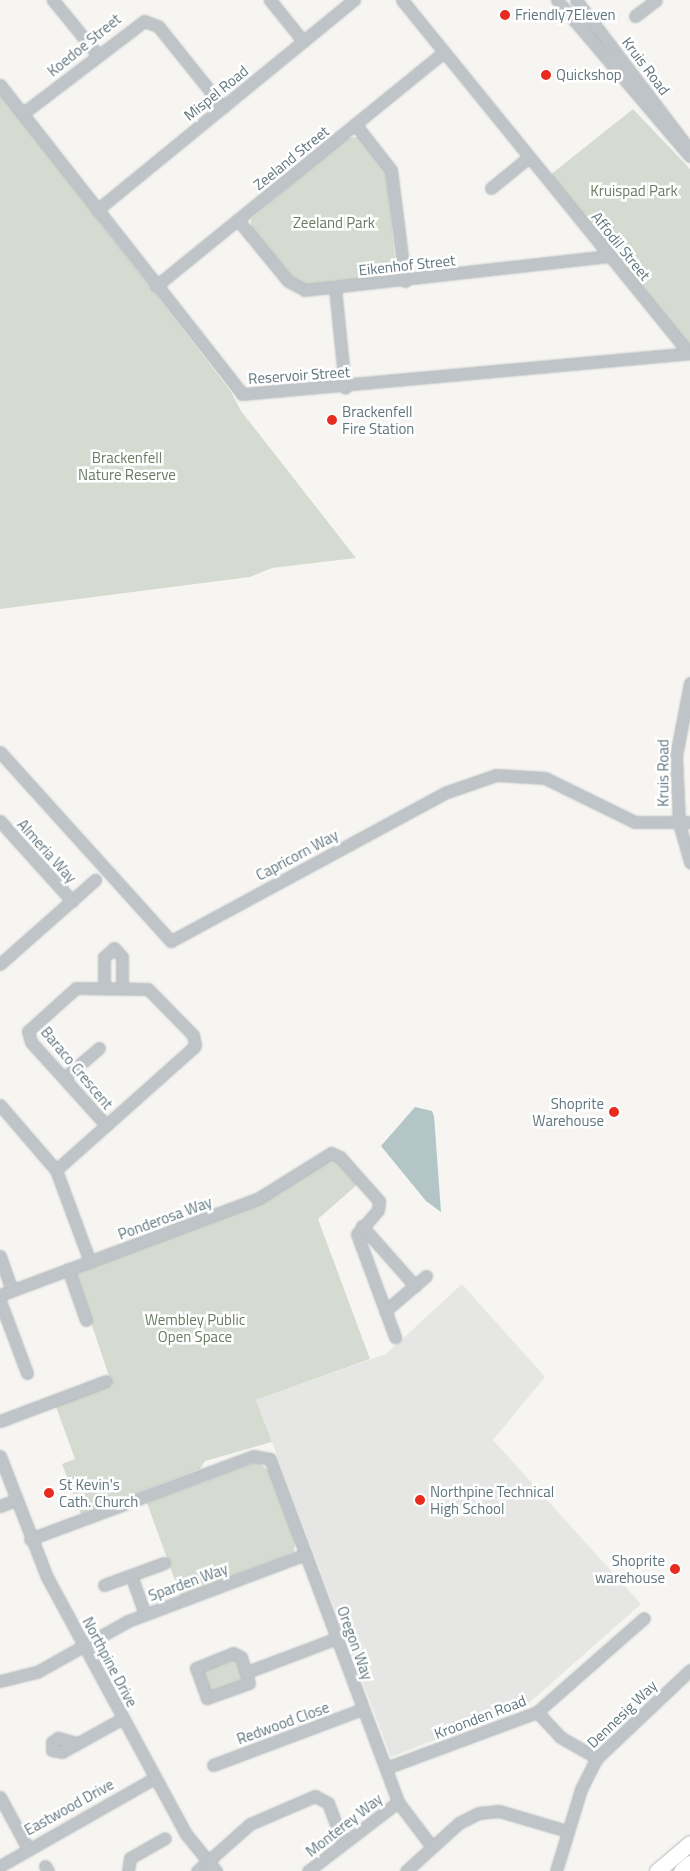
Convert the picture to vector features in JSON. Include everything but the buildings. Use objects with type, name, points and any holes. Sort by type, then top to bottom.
[{"type":"main road","points":[[657,1871],[690,1843]]},
{"type":"main road","points":[[681,1871],[690,1863]]},
{"type":"street","points":[[53,0],[97,54]]},
{"type":"street","points":[[270,0],[304,41]]},
{"type":"street","name":"Mispel Road","points":[[97,210],[354,0]]},
{"type":"street","name":"Affodil Street","points":[[402,0],[689,353]]},
{"type":"street","name":"Kruis Road","points":[[557,0],[690,156]]},
{"type":"street","name":"Kruis Road","points":[[576,0],[690,150]]},
{"type":"street","points":[[635,16],[656,0]]},
{"type":"street","name":"Koedoe Street","points":[[22,114],[137,22],[151,22],[223,107]]},
{"type":"street","name":"Zeeland Street","points":[[156,286],[444,52]]},
{"type":"street","name":"Reservoir Street","points":[[0,85],[242,394],[345,387],[689,353]]},
{"type":"street","points":[[355,124],[391,170],[404,280]]},
{"type":"street","points":[[491,188],[530,157]]},
{"type":"street","name":"Eikenhof Street","points":[[238,220],[292,285],[305,290],[610,256]]},
{"type":"street","points":[[335,288],[345,387]]},
{"type":"street","name":"Kruis Road","points":[[690,683],[676,756],[690,862]]},
{"type":"street","name":"Capricorn Way","points":[[0,752],[171,941],[447,792],[496,776],[545,778],[635,822],[685,823]]},
{"type":"street","name":"Almeria Way","points":[[0,821],[72,901]]},
{"type":"street","points":[[0,964],[95,880]]},
{"type":"street","points":[[104,988],[104,957],[114,948],[122,957],[122,988]]},
{"type":"street","name":"Baraco Crescent","points":[[56,1170],[106,1125],[196,1042],[154,992],[122,988],[72,990],[28,1031],[29,1040],[106,1125]]},
{"type":"street","points":[[64,1078],[99,1048]]},
{"type":"street","points":[[0,1105],[56,1170],[90,1262]]},
{"type":"street","name":"Ponderosa Way","points":[[0,1295],[259,1198],[331,1153],[340,1157],[379,1201],[378,1210],[362,1226]]},
{"type":"street","points":[[395,1337],[357,1234],[362,1226],[415,1286]]},
{"type":"street","points":[[0,1256],[12,1290]]},
{"type":"street","points":[[68,1270],[86,1320]]},
{"type":"street","points":[[385,1311],[426,1276]]},
{"type":"street","points":[[0,1301],[27,1373]]},
{"type":"street","points":[[0,1421],[106,1381]]},
{"type":"street","name":"Northpine Drive","points":[[0,1456],[30,1538],[84,1646],[186,1834],[216,1871]]},
{"type":"street","name":"Oregon Way","points":[[30,1538],[253,1456],[270,1459],[398,1802],[432,1847]]},
{"type":"street","points":[[0,1506],[16,1500]]},
{"type":"street","name":"Sparden Way","points":[[0,1681],[31,1675],[145,1614],[306,1554]]},
{"type":"street","points":[[104,1585],[164,1562]]},
{"type":"street","points":[[131,1575],[145,1614]]},
{"type":"street","name":"Kroonden Road","points":[[386,1768],[537,1712],[644,1618]]},
{"type":"street","points":[[247,1672],[337,1638]]},
{"type":"street","points":[[235,1652],[247,1672],[247,1685],[209,1698],[195,1671],[200,1665],[235,1652]]},
{"type":"street","name":"Dennesig Way","points":[[556,1871],[567,1831],[596,1758],[690,1670]]},
{"type":"street","name":"Redwood Close","points":[[213,1765],[363,1709]]},
{"type":"street","points":[[537,1712],[560,1737],[596,1758]]},
{"type":"street","points":[[77,1743],[123,1718]]},
{"type":"street","name":"Eastwood Drive","points":[[0,1866],[27,1848],[155,1778]]},
{"type":"street","points":[[197,1871],[250,1824],[315,1796],[328,1803],[343,1844]]},
{"type":"street","points":[[0,1797],[27,1848]]},
{"type":"street","name":"Monterey Way","points":[[308,1871],[398,1802]]},
{"type":"street","points":[[406,1871],[466,1819],[486,1812],[567,1831]]},
{"type":"street","points":[[128,1871],[130,1858],[165,1838]]},
{"type":"shaded area","points":[[415,1107],[432,1111],[434,1116],[441,1212],[426,1201],[381,1146]]},
{"type":"shaded area","name":"Northpine Technical High School","points":[[462,1284],[545,1377],[493,1440],[641,1604],[529,1703],[391,1757],[256,1400],[386,1354]]},
{"type":"green space","name":"Brackenfell Nature Reserve","points":[[0,93],[231,392],[241,411],[356,558],[272,568],[250,577],[0,609]]},
{"type":"green space","name":"Kruispad Park","points":[[633,109],[690,169],[690,346],[550,175]]},
{"type":"green space","name":"Zeeland Park","points":[[359,137],[386,170],[396,270],[391,275],[307,285],[295,282],[251,228],[251,219],[346,138]]},
{"type":"green space","name":"Wembley Public Open Space","points":[[333,1156],[359,1183],[318,1219],[370,1359],[256,1400],[272,1442],[205,1461],[200,1469],[81,1514],[62,1464],[75,1459],[55,1404],[112,1385],[75,1275],[78,1270],[273,1196]]},
{"type":"green space","points":[[258,1462],[269,1471],[295,1542],[294,1552],[181,1597],[147,1503]]},
{"type":"green space","points":[[229,1657],[237,1659],[243,1680],[212,1694],[200,1670]]},
{"type":"place","name":"Friendly7Eleven","points":[[505,15]]},
{"type":"place","name":"Quickshop","points":[[546,75]]},
{"type":"place","name":"Brackenfell Fire Station","points":[[332,420]]},
{"type":"place","name":"Shoprite Warehouse","points":[[614,1112]]},
{"type":"place","name":"St Kevin's Cath. Church","points":[[49,1493]]},
{"type":"place","name":"Northpine Technical High School","points":[[420,1500]]},
{"type":"place","name":"Shoprite warehouse","points":[[675,1569]]}]
